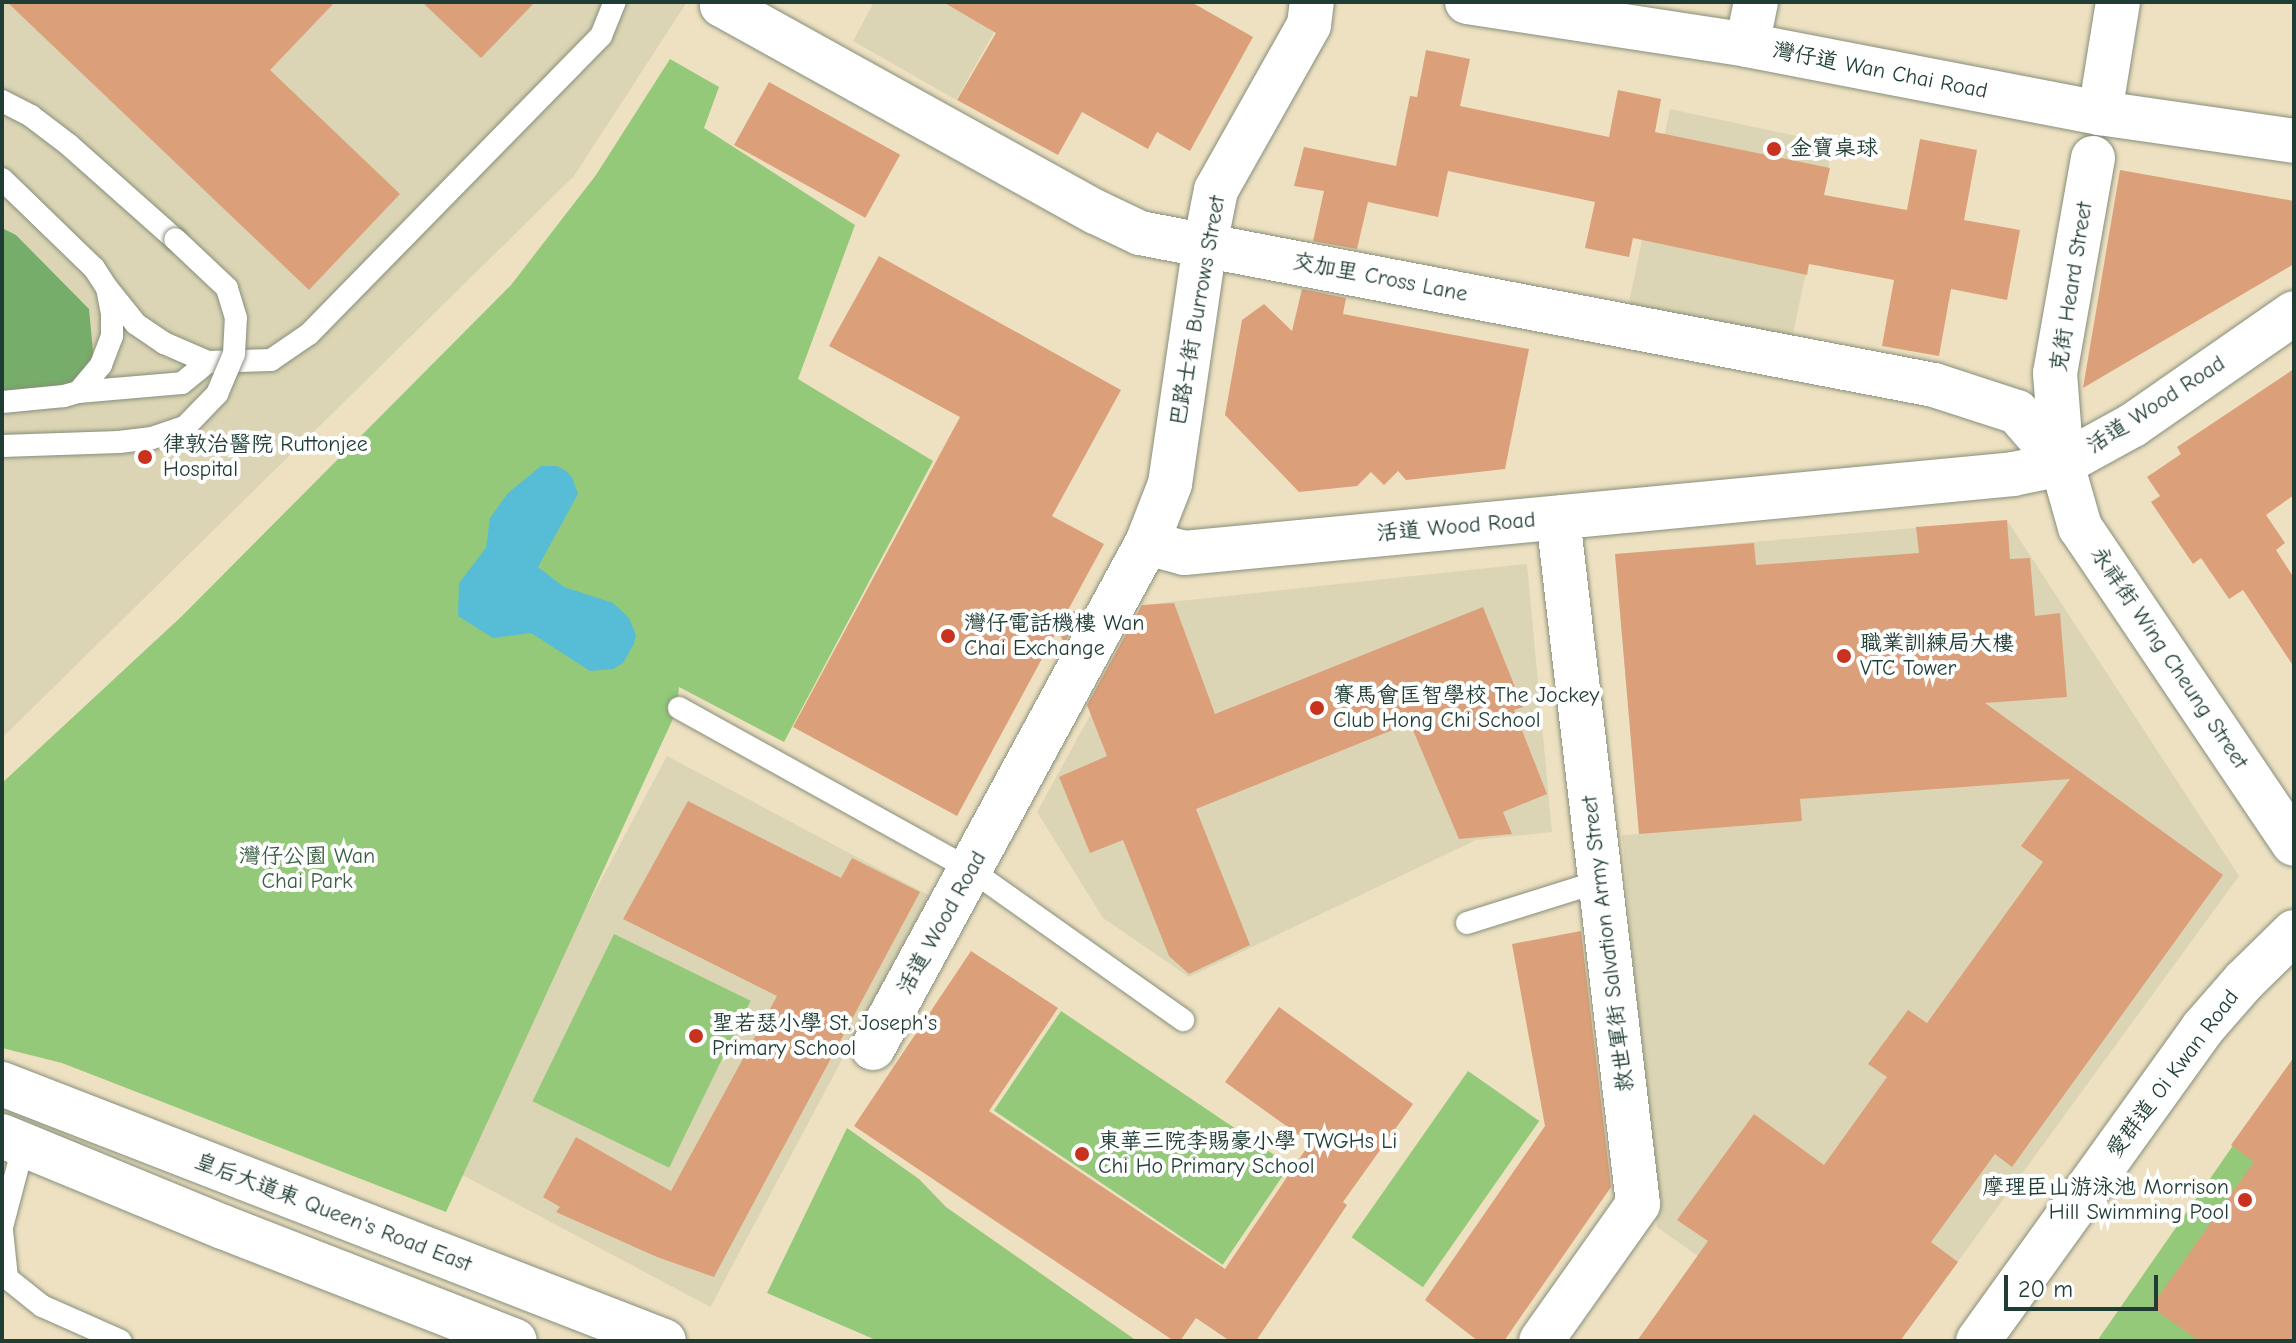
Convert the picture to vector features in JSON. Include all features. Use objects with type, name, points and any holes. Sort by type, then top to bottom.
[{"type":"street","name":"巴路士街 Burrows Street","points":[[1147,543],[1170,484],[1216,190],[1309,25],[1312,2]]},
{"type":"street","name":"灣仔道 Wan Chai Road","points":[[1469,2],[1747,45],[2100,113],[2294,141]]},
{"type":"street","points":[[1747,45],[1756,2]]},
{"type":"street","points":[[2100,113],[2118,2]]},
{"type":"street","name":"交加里 Cross Lane","points":[[722,4],[1096,212],[1140,233],[1934,385],[2017,412],[2062,464]]},
{"type":"street","name":"克街 Heard Street","points":[[2062,464],[2055,373],[2093,158]]},
{"type":"street","name":"活道 Wood Road","points":[[873,1048],[1147,543],[1184,553],[2013,474],[2062,464],[2133,425],[2294,313]]},
{"type":"street","name":"永祥街 Wing Cheung Street","points":[[2062,464],[2080,527],[2294,844]]},
{"type":"street","name":"救世軍街 Salvation Army Street","points":[[1541,1341],[1638,1204],[1558,518]]},
{"type":"street","name":"愛群道 Oi Kwan Road","points":[[1978,1341],[2202,1029],[2244,981],[2294,932]]},
{"type":"street","name":"皇后大道東 Queen's Road East","points":[[2,1084],[664,1341]]},
{"type":"street","points":[[13,1140],[223,1227],[515,1341]]},
{"type":"lane","points":[[2,179],[94,268],[136,324],[164,343],[208,362],[271,360],[309,334],[601,36],[615,2]]},
{"type":"lane","points":[[2,101],[31,116],[69,145],[175,239],[227,288],[236,318],[234,354],[217,394],[186,426],[152,438],[2,446]]},
{"type":"lane","points":[[78,392],[101,365],[112,336],[107,288]]},
{"type":"lane","points":[[2,402],[182,383],[208,362]]},
{"type":"lane","points":[[679,708],[971,870],[1183,1020]]},
{"type":"lane","points":[[1467,923],[1601,881]]},
{"type":"lane","points":[[13,1140],[2,1229],[7,1278],[42,1306],[121,1341]]},
{"type":"shaded area","name":"律敦治醫院 Ruttonjee Hospital","points":[[2,2],[687,2],[574,176],[2,738]]},
{"type":"shaded area","points":[[874,2],[1011,2],[956,100],[853,41]]},
{"type":"shaded area","points":[[1670,109],[1833,144],[1792,339],[1628,305]]},
{"type":"shaded area","points":[[2007,520],[2239,876],[1900,1341],[1817,1341],[1657,1227],[1622,835],[1639,834],[1615,554]]},
{"type":"shaded area","name":"賽馬會匡智學校 The Jockey Club Hong Chi School","points":[[1527,564],[1552,832],[1476,840],[1189,977],[1103,918],[1037,812],[1151,604]]},
{"type":"shaded area","name":"聖若瑟小學 St. Joseph's Primary School","points":[[667,756],[929,895],[710,1307],[448,1167]]},
{"type":"green space","name":"灣仔公園 Wan Chai Park","points":[[670,59],[719,87],[704,128],[855,225],[798,379],[933,461],[784,742],[679,687],[677,710],[446,1212],[62,1063],[2,1048],[2,783],[182,616],[511,285],[596,175]]},
{"type":"green space","points":[[2,228],[16,235],[89,309],[94,362],[66,392],[2,410]]},
{"type":"green space","points":[[614,934],[751,1001],[669,1168],[532,1101]]},
{"type":"green space","points":[[1061,1011],[1290,1165],[1223,1265],[994,1110]]},
{"type":"green space","name":"摩理臣山游泳池 Morrison Hill Swimming Pool","points":[[2294,1058],[2294,1341],[2097,1341]]},
{"type":"green space","points":[[1468,1071],[1539,1121],[1423,1287],[1352,1237]]},
{"type":"green space","points":[[847,1128],[919,1179],[946,1207],[1137,1341],[878,1341],[767,1293]]},
{"type":"water","points":[[541,466],[557,466],[566,471],[572,477],[578,494],[538,567],[564,587],[613,603],[629,618],[636,635],[634,644],[623,663],[613,669],[590,671],[531,633],[493,638],[458,616],[459,583],[486,548],[490,518],[508,493]]},
{"type":"building","points":[[7,2],[335,2],[270,70],[400,194],[309,290]]},
{"type":"building","points":[[422,2],[535,2],[481,58]]},
{"type":"building","points":[[943,2],[1191,2],[1253,37],[1190,151],[1157,132],[1148,149],[1082,112],[1058,155],[957,100],[996,33]]},
{"type":"building","points":[[1426,50],[1470,59],[1460,106],[1609,137],[1618,90],[1661,99],[1655,132],[1830,168],[1824,195],[1907,210],[1920,139],[1977,150],[1964,220],[2020,230],[2007,300],[1951,289],[1939,356],[1882,346],[1894,280],[1809,264],[1807,275],[1633,238],[1629,257],[1585,248],[1595,202],[1448,171],[1438,217],[1368,202],[1357,249],[1313,241],[1324,191],[1294,186],[1304,147],[1396,166],[1410,96],[1417,97]]},
{"type":"building","points":[[769,82],[900,155],[865,218],[734,145]]},
{"type":"building","points":[[2120,170],[2294,201],[2294,264],[2083,388]]},
{"type":"building","name":"灣仔電話機樓 Wan Chai Exchange","points":[[879,256],[1121,390],[1052,516],[1104,544],[1067,612],[1082,610],[1064,644],[1058,629],[957,816],[793,727],[960,417],[829,346]]},
{"type":"building","points":[[1302,289],[1346,298],[1343,314],[1529,349],[1505,469],[1406,480],[1398,471],[1384,485],[1371,472],[1357,486],[1299,492],[1225,415],[1242,320],[1264,304],[1292,331]]},
{"type":"building","points":[[2294,369],[2294,495],[2266,515],[2285,543],[2276,550],[2294,578],[2294,667],[2243,590],[2229,599],[2201,558],[2193,564],[2151,502],[2160,496],[2147,477],[2181,454],[2177,447]]},
{"type":"building","points":[[2007,520],[2010,559],[2030,558],[2035,616],[2060,613],[2067,697],[1985,703],[2223,875],[2012,1167],[1995,1154],[1931,1242],[1958,1262],[1900,1341],[1637,1341],[1708,1241],[1677,1220],[1754,1114],[1824,1165],[1887,1077],[1868,1064],[1908,1010],[1927,1023],[2043,862],[2021,846],[2070,779],[1800,799],[1802,821],[1639,834],[1615,554],[1754,543],[1756,565],[1919,553],[1916,527]]},
{"type":"building","points":[[1174,603],[1215,714],[1483,607],[1523,707],[1514,710],[1547,794],[1503,812],[1512,834],[1459,839],[1410,723],[1196,809],[1250,945],[1189,974],[1169,956],[1123,840],[1090,853],[1059,777],[1107,756],[1087,705],[1142,605]]},
{"type":"building","points":[[688,801],[841,878],[852,858],[920,892],[714,1277],[657,1257],[556,1212],[560,1207],[543,1197],[576,1137],[671,1191],[777,996],[623,919]]},
{"type":"building","points":[[1581,931],[1611,1187],[1504,1341],[1478,1341],[1425,1300],[1545,1126],[1512,944]]},
{"type":"building","points":[[971,951],[1058,1008],[989,1111],[1225,1269],[1310,1143],[1225,1082],[1279,1007],[1413,1104],[1343,1202],[1347,1205],[1256,1341],[1230,1341],[1196,1318],[1180,1341],[1174,1341],[854,1126]]},
{"type":"building","name":"摩理臣山游泳池 Morrison Hill Swimming Pool","points":[[2294,1057],[2294,1341],[2199,1341],[2151,1307],[2254,1162],[2231,1145]]},
{"type":"place","name":"金寶桌球","points":[[1774,149]]},
{"type":"place","name":"律敦治醫院 Ruttonjee Hospital","points":[[145,457]]},
{"type":"place","name":"灣仔電話機樓 Wan Chai Exchange","points":[[948,636]]},
{"type":"place","name":"職業訓練局大樓 VTC Tower","points":[[1844,656]]},
{"type":"place","name":"賽馬會匡智學校 The Jockey Club Hong Chi School","points":[[1317,708]]},
{"type":"place","name":"聖若瑟小學 St. Joseph's Primary School","points":[[696,1036]]},
{"type":"place","name":"東華三院李賜豪小學 TWGHs Li Chi Ho Primary School","points":[[1082,1154]]},
{"type":"place","name":"摩理臣山游泳池 Morrison Hill Swimming Pool","points":[[2245,1200]]}]
